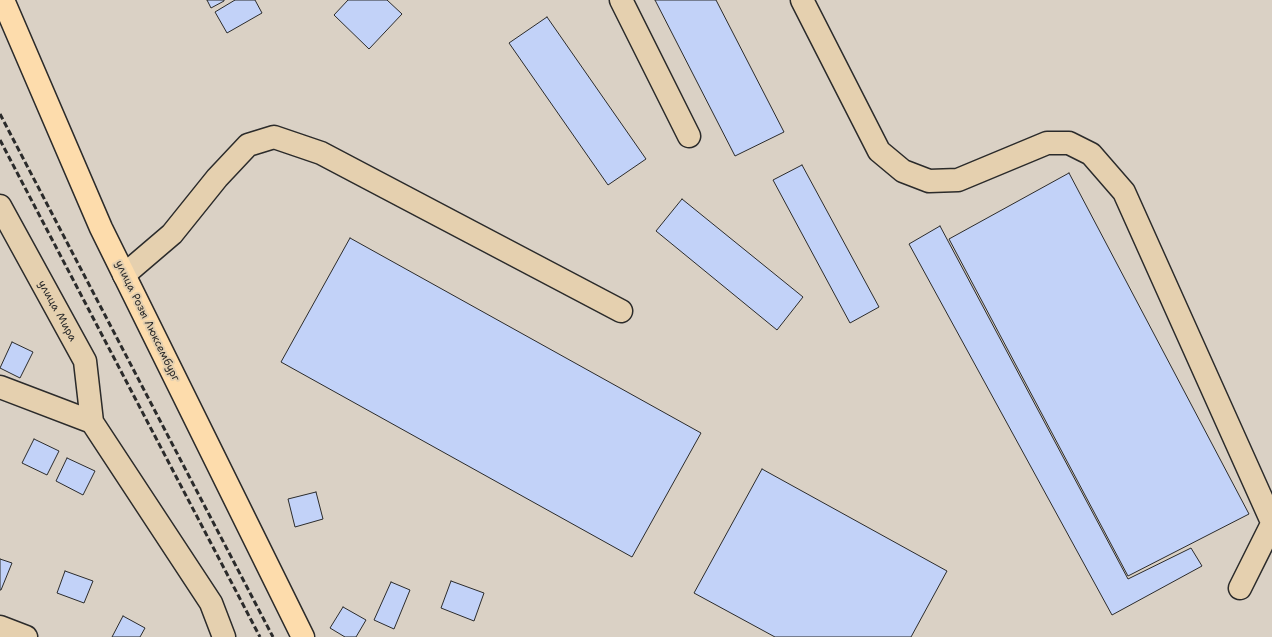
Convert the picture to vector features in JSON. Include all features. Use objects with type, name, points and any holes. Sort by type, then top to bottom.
[{"type":"main road","name":"улица Розы Люксембург","points":[[3,0],[101,228],[303,637]]},
{"type":"street","points":[[621,0],[688,136]]},
{"type":"street","points":[[802,0],[879,151],[903,170],[929,181],[958,180],[1046,143],[1069,143],[1091,154],[1124,192],[1272,523],[1240,588]]},
{"type":"street","points":[[124,275],[172,234],[217,178],[248,145],[274,137],[321,153],[621,311]]},
{"type":"street","name":"улица Мира","points":[[0,206],[84,361],[92,422]]},
{"type":"street","points":[[0,387],[92,422],[211,603],[224,637]]},
{"type":"street","points":[[0,627],[26,637]]},
{"type":"building","points":[[207,0],[224,0],[224,1],[211,8]]},
{"type":"building","points":[[235,0],[255,0],[262,13],[227,33],[215,12]]},
{"type":"building","points":[[348,0],[387,0],[402,14],[369,49],[334,15]]},
{"type":"building","points":[[655,0],[716,0],[784,132],[735,156]]},
{"type":"building","points":[[547,17],[646,159],[608,185],[509,43]]},
{"type":"building","points":[[802,165],[879,307],[850,323],[773,180]]},
{"type":"building","points":[[1069,173],[1249,514],[1128,576],[949,239]]},
{"type":"building","points":[[682,199],[803,297],[777,330],[656,231]]},
{"type":"building","points":[[940,226],[1128,579],[1191,548],[1202,566],[1112,615],[909,244]]},
{"type":"building","points":[[350,238],[701,433],[632,557],[281,362]]},
{"type":"building","points":[[12,342],[33,352],[20,378],[0,368]]},
{"type":"building","points":[[34,439],[59,451],[47,475],[22,463]]},
{"type":"building","points":[[67,458],[95,471],[83,495],[56,481]]},
{"type":"building","points":[[762,469],[947,571],[911,637],[775,637],[694,593]]},
{"type":"building","points":[[316,492],[323,519],[295,527],[288,499]]},
{"type":"building","points":[[0,559],[12,563],[1,590],[0,590]]},
{"type":"building","points":[[65,571],[93,581],[84,603],[57,593]]},
{"type":"building","points":[[451,581],[484,593],[474,621],[441,608]]},
{"type":"building","points":[[391,582],[410,590],[394,629],[374,620]]},
{"type":"building","points":[[343,607],[366,620],[356,637],[345,637],[330,628]]},
{"type":"building","points":[[123,616],[145,628],[140,637],[112,637]]},
{"type":"railway","points":[[0,114],[273,637]]},
{"type":"railway","points":[[0,140],[260,637]]}]
